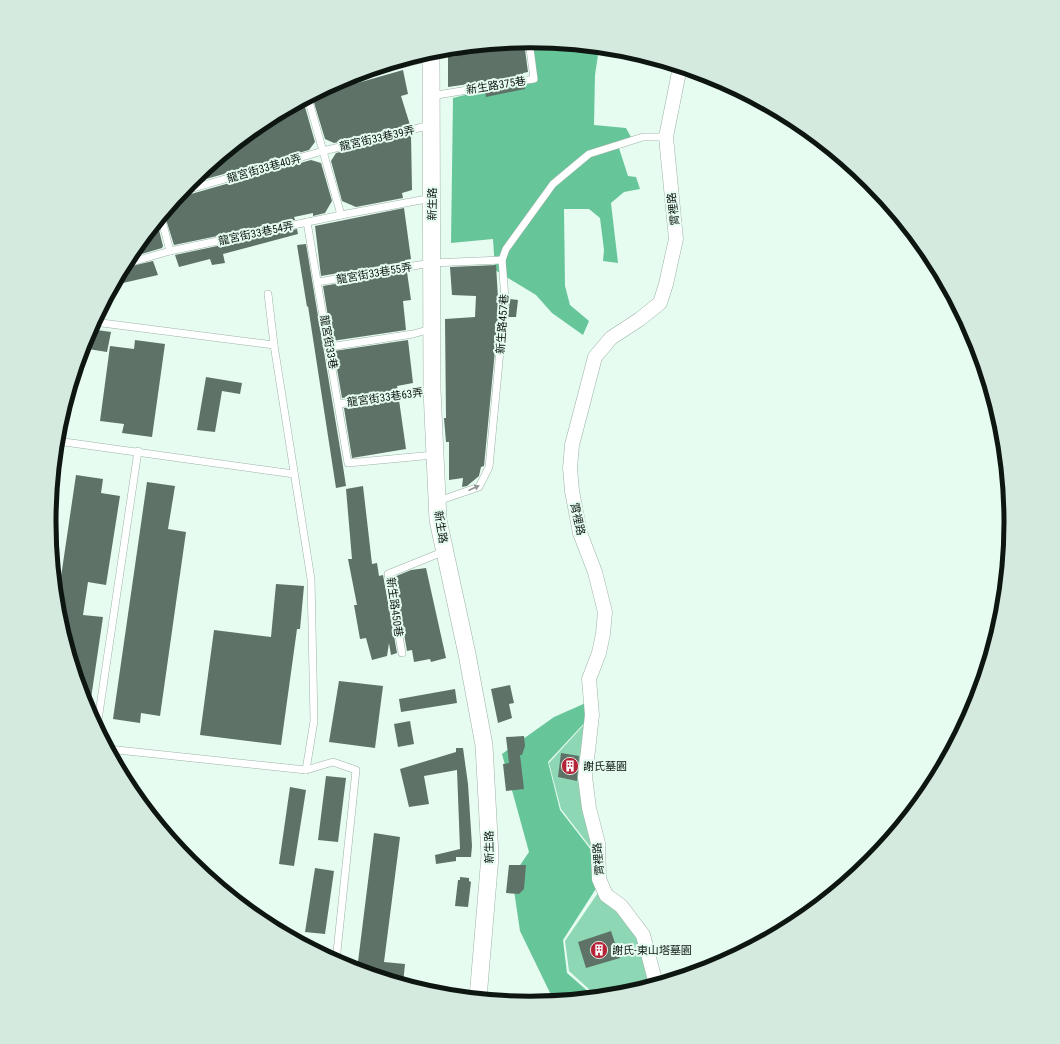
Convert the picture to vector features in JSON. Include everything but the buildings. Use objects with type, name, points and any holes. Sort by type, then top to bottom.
[{"type":"street","name":"新生路","points":[[431,59],[432,390],[438,520],[467,654],[484,745],[490,856],[478,993]]},
{"type":"street","name":"霄裡路","points":[[655,979],[643,935],[620,906],[606,895],[600,879],[598,843],[588,808],[585,777],[592,715],[589,679],[599,653],[603,634],[605,612],[595,572],[580,533],[572,491],[570,468],[572,445],[595,357],[611,338],[640,319],[660,303],[666,284],[676,239],[666,137],[679,72]]},
{"type":"lane","name":"新生路375巷","points":[[431,96],[534,79],[530,48]]},
{"type":"lane","points":[[309,103],[341,215]]},
{"type":"lane","name":"龍宮街33巷39弄","points":[[322,151],[431,125]]},
{"type":"lane","points":[[502,260],[506,249],[553,184],[589,154],[643,137],[666,137]]},
{"type":"lane","name":"龍宮街33巷40弄","points":[[194,188],[322,151]]},
{"type":"lane","name":"龍宮街33巷54弄","points":[[135,261],[170,251],[341,215],[432,198]]},
{"type":"lane","name":"龍宮街33巷","points":[[307,222],[330,347],[348,463],[434,455]]},
{"type":"lane","points":[[163,223],[170,251]]},
{"type":"lane","name":"龍宮街33巷55弄","points":[[318,282],[431,264],[502,260]]},
{"type":"lane","name":"新生路457巷","points":[[438,502],[479,487],[489,467],[505,298],[502,260]]},
{"type":"lane","points":[[268,294],[274,346],[311,579],[314,721],[306,770]]},
{"type":"lane","points":[[100,323],[274,346]]},
{"type":"lane","points":[[330,347],[413,334],[432,329]]},
{"type":"lane","name":"龍宮街33巷63弄","points":[[339,404],[432,390]]},
{"type":"lane","points":[[63,442],[138,451],[294,474]]},
{"type":"lane","points":[[98,717],[138,451]]},
{"type":"lane","name":"新生路450巷","points":[[402,653],[388,574],[445,551]]},
{"type":"lane","points":[[114,749],[306,770],[333,762],[356,770],[337,954]]},
{"type":"green space","points":[[530,48],[561,49],[598,53],[595,75],[594,125],[626,128],[632,139],[618,145],[628,176],[636,177],[640,189],[624,192],[611,203],[618,263],[603,261],[604,250],[600,218],[589,209],[564,209],[565,286],[570,305],[589,321],[583,335],[552,313],[536,295],[495,270],[493,239],[451,243],[453,98],[532,78]]},
{"type":"green space","points":[[588,702],[589,718],[548,762],[560,810],[595,855],[597,887],[563,940],[567,973],[589,992],[551,995],[520,931],[512,877],[529,852],[502,754],[554,717]]},
{"type":"green space","points":[[590,718],[582,781],[595,853],[561,809],[549,763]]},
{"type":"green space","points":[[600,890],[625,916],[637,932],[642,945],[650,981],[622,987],[591,991],[569,971],[565,941]]},
{"type":"place","name":"謝氏墓園","points":[[570,766]]},
{"type":"place","name":"謝氏-東山塔墓園","points":[[599,950]]}]
